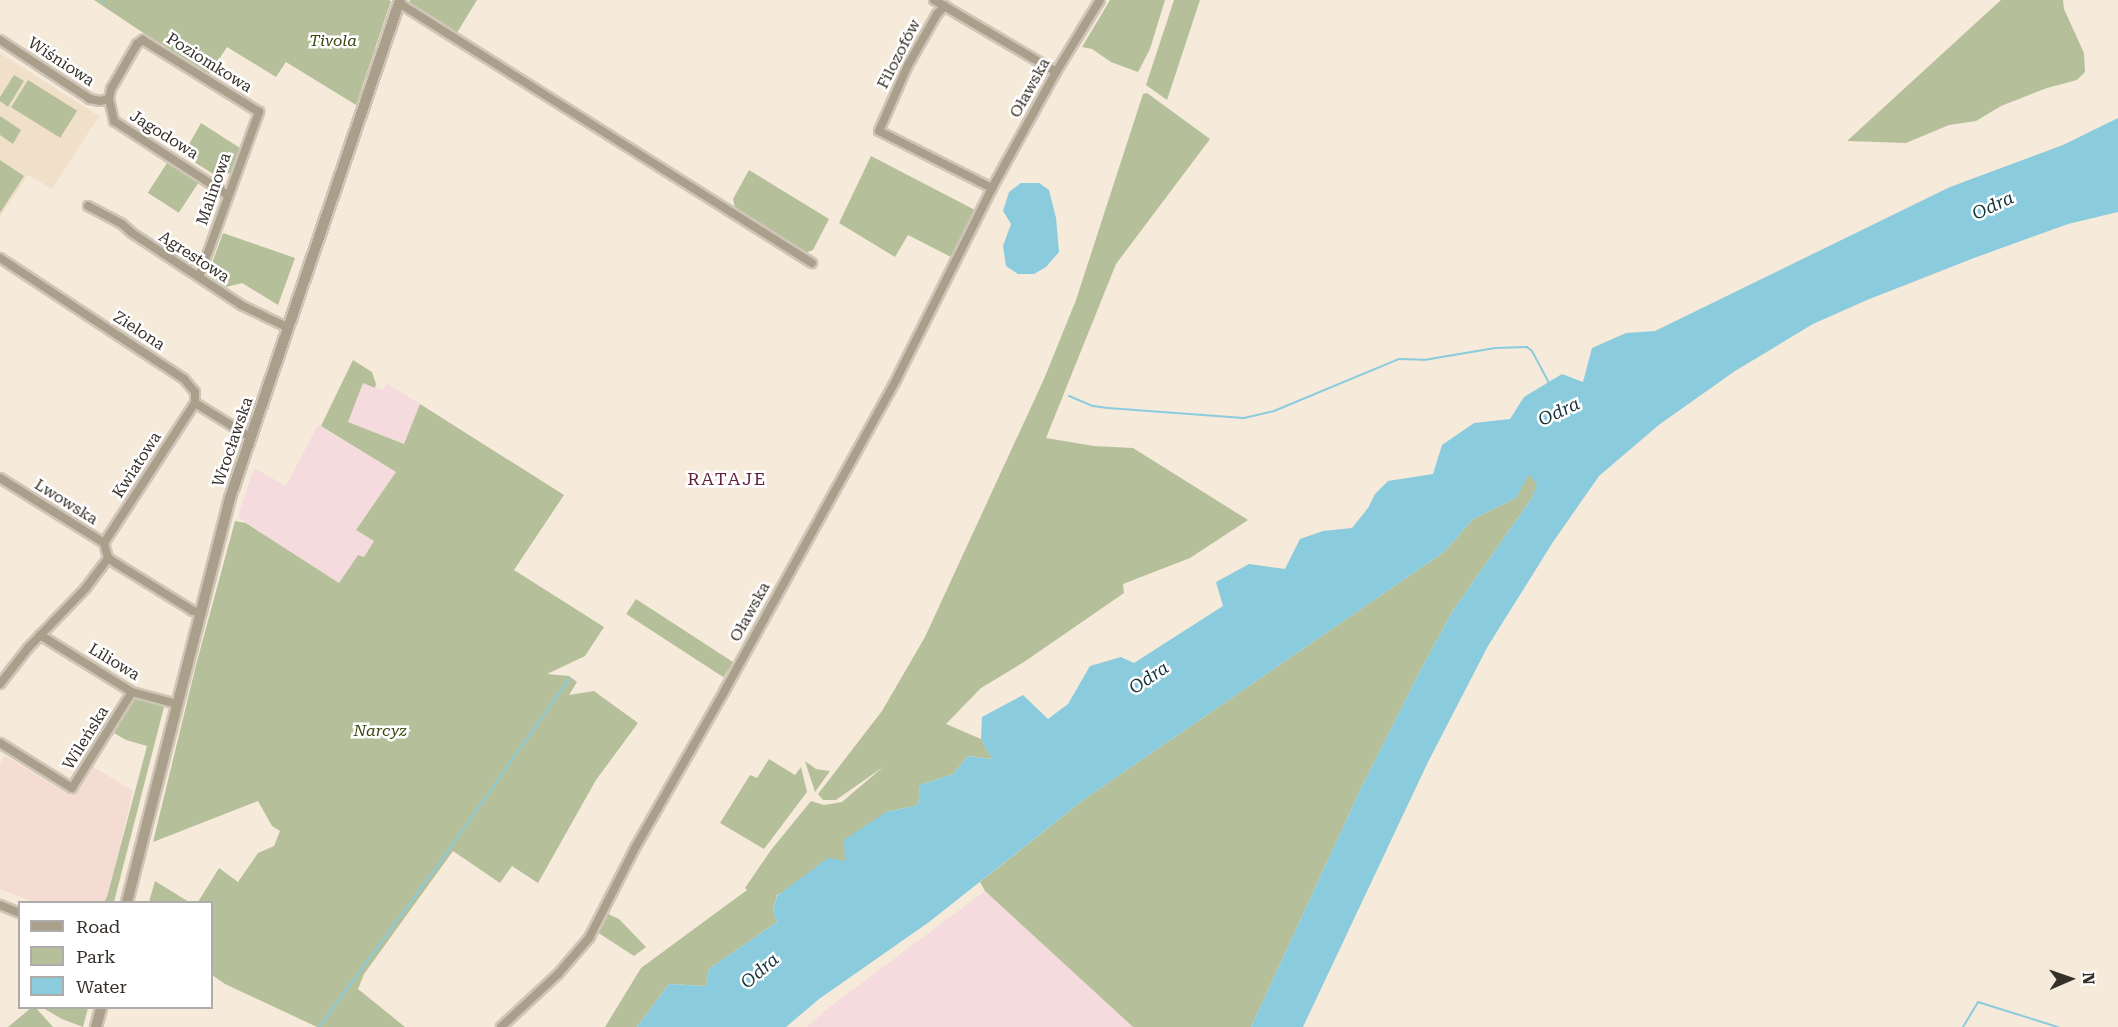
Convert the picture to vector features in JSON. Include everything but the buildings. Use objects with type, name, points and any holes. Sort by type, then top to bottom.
[{"type":"street","points":[[934,0],[977,28],[1056,72]]},
{"type":"street","points":[[399,2],[812,263]]},
{"type":"street","name":"Wrocławska","points":[[128,901],[230,498],[399,2]]},
{"type":"street","name":"Oławska","points":[[501,1027],[558,974],[589,938],[635,848],[897,378],[992,188],[1056,72],[1099,2]]},
{"type":"street","name":"Filozofów","points":[[945,6],[936,14],[908,65],[879,131],[992,188]]},
{"type":"street","name":"Wiśniowa","points":[[0,40],[90,99],[100,102],[109,99]]},
{"type":"street","name":"Poziomkowa","points":[[109,99],[111,89],[137,44],[143,40],[259,112]]},
{"type":"street","name":"Jagodowa","points":[[109,99],[114,121],[228,195]]},
{"type":"street","name":"Malinowa","points":[[199,277],[259,112]]},
{"type":"street","name":"Agrestowa","points":[[88,206],[108,215],[241,305],[287,327]]},
{"type":"street","name":"Zielona","points":[[0,258],[184,379],[195,392],[195,403]]},
{"type":"street","points":[[195,403],[250,437]]},
{"type":"street","name":"Kwiatowa","points":[[104,543],[195,403]]},
{"type":"street","name":"Lwowska","points":[[0,478],[104,543],[108,558]]},
{"type":"street","points":[[0,684],[40,635],[85,589],[108,558],[193,611],[200,612]]},
{"type":"street","name":"Liliowa","points":[[40,635],[132,692],[177,704]]},
{"type":"street","name":"Wileńska","points":[[0,743],[72,788],[132,692]]},
{"type":"street","points":[[0,905],[18,912]]},
{"type":"street","points":[[96,1027],[101,1009]]},
{"type":"shaded area","points":[[0,53],[99,116],[52,189],[28,175],[0,217]]},
{"type":"shaded area","points":[[363,383],[383,390],[386,383],[420,404],[404,444],[348,422]]},
{"type":"shaded area","points":[[318,425],[396,472],[356,530],[374,541],[364,557],[358,555],[339,583],[238,517],[254,468],[286,486]]},
{"type":"shaded area","points":[[5,756],[71,796],[90,765],[133,791],[105,901],[31,901],[0,889],[0,763]]},
{"type":"shaded area","points":[[985,891],[1133,1027],[807,1027],[826,1010]]},
{"type":"green space","name":"Tivola","points":[[94,0],[391,1],[356,105],[286,62],[276,77],[227,47],[208,76]]},
{"type":"green space","points":[[410,0],[477,0],[455,36],[409,3]]},
{"type":"green space","points":[[1110,0],[1165,0],[1150,49],[1138,72],[1111,62],[1092,49],[1082,47]]},
{"type":"green space","points":[[1174,0],[1200,0],[1167,100],[1146,85]]},
{"type":"green space","points":[[2001,0],[2063,0],[2064,9],[2084,53],[2085,72],[2077,80],[2047,88],[2001,106],[1976,121],[1949,125],[1906,143],[1847,141]]},
{"type":"green space","points":[[14,75],[24,81],[8,107],[0,101],[0,97]]},
{"type":"green space","points":[[28,80],[77,111],[60,138],[11,107]]},
{"type":"green space","points":[[1147,93],[1210,139],[1116,264],[1046,438],[1094,446],[1133,448],[1248,520],[1190,558],[1123,584],[1124,593],[1024,662],[981,688],[946,724],[981,739],[993,759],[968,756],[953,774],[920,785],[918,805],[886,812],[845,861],[777,895],[773,911],[777,922],[709,969],[706,986],[669,984],[637,1027],[605,1027],[641,968],[747,890],[745,888],[771,850],[811,801],[824,805],[842,802],[883,767],[836,800],[823,800],[818,794],[882,711],[925,637],[1044,379],[1076,300],[1143,94]]},
{"type":"green space","points":[[0,116],[21,130],[13,144],[0,135]]},
{"type":"green space","points":[[201,123],[240,148],[232,172],[218,177],[183,155]]},
{"type":"green space","points":[[871,156],[975,210],[951,257],[908,235],[895,257],[839,223]]},
{"type":"green space","points":[[0,160],[24,176],[0,213]]},
{"type":"green space","points":[[169,160],[200,180],[179,213],[148,193]]},
{"type":"green space","points":[[749,170],[829,219],[813,250],[805,253],[735,208],[733,199]]},
{"type":"green space","points":[[223,233],[295,258],[278,305],[242,283],[226,287],[216,280],[211,266]]},
{"type":"green space","name":"Narcyz","points":[[353,360],[372,372],[376,384],[375,388],[363,383],[348,422],[404,444],[420,404],[564,495],[514,570],[604,627],[585,656],[547,674],[569,676],[577,682],[569,695],[594,691],[638,723],[596,780],[538,883],[512,866],[500,883],[453,851],[364,974],[358,989],[405,1027],[317,1027],[225,984],[213,976],[213,901],[199,901],[219,868],[238,882],[258,853],[274,846],[280,831],[272,826],[258,801],[153,842],[196,665],[235,521],[246,523],[339,583],[358,555],[364,557],[374,541],[356,530],[396,472],[321,426]]},
{"type":"green space","points":[[1529,473],[1538,485],[1531,499],[1452,612],[1419,673],[1361,788],[1251,1027],[1133,1027],[985,891],[980,882],[1086,798],[1444,552],[1473,519],[1516,498]]},
{"type":"green space","points":[[636,599],[733,662],[723,677],[626,614]]},
{"type":"green space","points":[[135,698],[164,707],[114,901],[105,901],[147,746],[126,740],[114,733]]},
{"type":"green space","points":[[769,759],[795,775],[801,767],[807,792],[764,849],[720,823],[750,775],[757,778]]},
{"type":"green space","points":[[805,761],[816,769],[830,771],[815,792]]},
{"type":"green space","points":[[155,881],[187,901],[149,901]]},
{"type":"green space","points":[[606,913],[619,919],[646,947],[634,956],[597,932]]},
{"type":"green space","points":[[30,1009],[37,1009],[53,1027],[8,1027]]},
{"type":"green space","points":[[45,1009],[88,1009],[83,1027]]},
{"type":"water","name":"Odra","points":[[2118,118],[2118,212],[2068,224],[1974,258],[1813,324],[1735,371],[1660,424],[1599,476],[1553,542],[1488,646],[1428,762],[1303,1027],[1251,1027],[1361,788],[1419,673],[1452,612],[1531,499],[1537,485],[1529,474],[1516,498],[1473,519],[1444,552],[1086,798],[929,922],[819,999],[786,1027],[637,1027],[669,984],[706,986],[709,969],[777,922],[773,911],[777,896],[828,858],[845,861],[844,840],[886,812],[918,805],[920,785],[953,774],[968,756],[992,759],[981,739],[982,717],[1023,695],[1048,719],[1068,704],[1090,666],[1121,657],[1134,663],[1223,606],[1216,582],[1249,564],[1285,569],[1300,539],[1323,531],[1352,528],[1368,508],[1375,494],[1388,481],[1433,474],[1442,445],[1474,423],[1510,419],[1524,397],[1562,374],[1583,382],[1592,348],[1626,333],[1655,331],[1950,187],[2063,145]]},
{"type":"water","points":[[1021,183],[1039,183],[1049,190],[1056,218],[1059,252],[1046,267],[1034,274],[1018,274],[1006,266],[1003,246],[1011,224],[1003,211],[1009,192]]},
{"type":"waterway","points":[[1069,396],[1093,406],[1108,408],[1244,418],[1274,411],[1399,359],[1424,360],[1495,348],[1527,347],[1532,351],[1549,383]]},
{"type":"waterway","points":[[319,1027],[441,861],[569,679]]},
{"type":"waterway","points":[[1963,1027],[1978,1002],[2058,1027]]},
{"type":"district","name":"RATAJE","points":[[727,479]]}]
